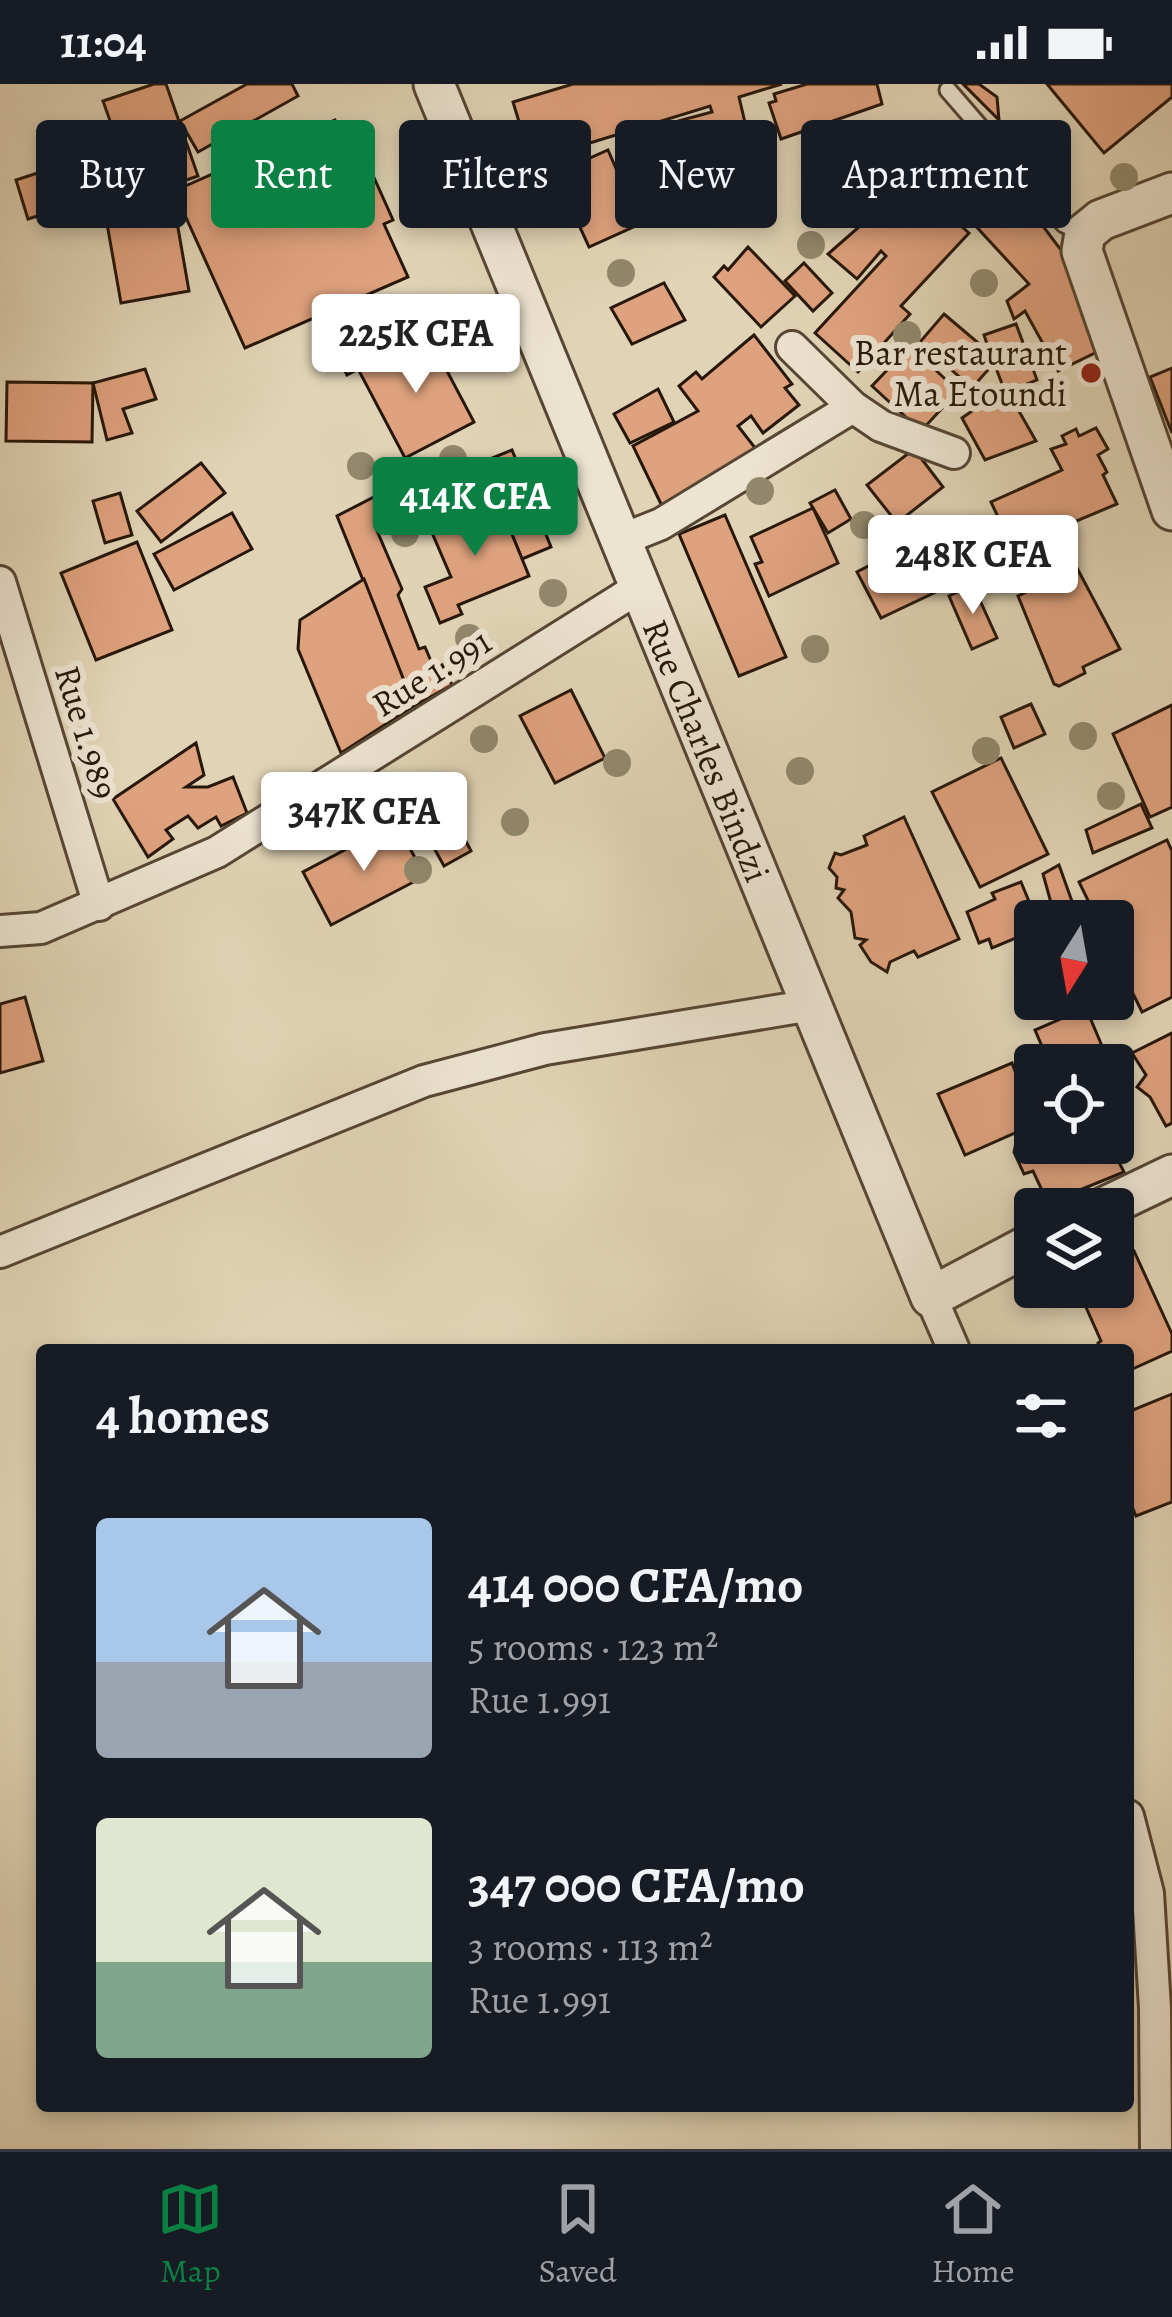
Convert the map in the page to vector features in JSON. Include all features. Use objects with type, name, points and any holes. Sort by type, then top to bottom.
[{"type":"street","name":"Rue Charles Bindzi","points":[[434,84],[951,1344]]},
{"type":"street","points":[[1172,193],[1101,220],[1085,233],[1082,251],[1172,510]]},
{"type":"street","points":[[792,347],[853,407],[881,425],[954,453]]},
{"type":"street","points":[[621,540],[661,524],[853,407]]},
{"type":"street","name":"Rue 1.989","points":[[0,583],[99,905]]},
{"type":"street","name":"Rue 1.991","points":[[0,931],[41,928],[217,852],[640,587]]},
{"type":"street","points":[[0,1252],[424,1081],[545,1048],[812,1005]]},
{"type":"street","points":[[1134,1193],[1172,1174]]},
{"type":"street","points":[[931,1297],[1014,1253]]},
{"type":"street","points":[[1134,1832],[1160,1901],[1156,2149]]},
{"type":"lane","points":[[948,90],[1064,224],[1085,233]]},
{"type":"building","points":[[166,84],[179,120],[110,120],[103,101]]},
{"type":"building","points":[[247,84],[292,84],[298,96],[255,120],[211,120],[211,145],[198,152],[187,133],[187,120],[182,120]]},
{"type":"building","points":[[573,84],[782,84],[739,97],[744,120],[682,120],[712,112],[710,106],[664,120],[615,120],[615,135],[591,143],[591,120],[518,120],[513,102]]},
{"type":"building","points":[[807,84],[877,84],[882,104],[836,120],[801,120],[801,132],[781,139],[769,103],[776,101],[774,94]]},
{"type":"building","points":[[963,84],[979,84],[997,97],[999,120]]},
{"type":"building","points":[[1047,84],[1172,84],[1172,97],[1104,153]]},
{"type":"building","points":[[187,144],[198,176],[187,180]]},
{"type":"building","points":[[608,150],[615,166],[615,228],[631,228],[589,247],[580,228],[591,228],[591,158]]},
{"type":"building","points":[[36,174],[36,216],[28,219],[16,180]]},
{"type":"building","points":[[211,175],[211,228],[375,228],[375,180],[393,220],[384,224],[408,277],[245,348],[187,220],[187,185]]},
{"type":"building","points":[[108,228],[178,228],[189,291],[121,303]]},
{"type":"building","points":[[858,228],[963,228],[969,233],[901,306],[910,314],[858,372],[815,333],[886,256],[881,251],[857,279],[828,254]]},
{"type":"building","points":[[978,228],[1044,228],[1064,254],[1107,347],[1058,371],[1025,311],[1014,319],[1007,301],[1029,284]]},
{"type":"building","points":[[748,247],[795,296],[761,327],[714,277],[724,266],[728,270]]},
{"type":"building","points":[[804,263],[832,293],[813,311],[785,281]]},
{"type":"building","points":[[664,283],[685,320],[632,344],[611,308]]},
{"type":"building","points":[[944,314],[990,353],[984,335],[1016,324],[1037,380],[1008,392],[1036,441],[985,460],[962,418],[1004,389],[994,363],[972,388],[920,342]]},
{"type":"building","points":[[358,327],[375,360],[347,375],[330,342]]},
{"type":"building","points":[[427,333],[474,422],[405,458],[358,369]]},
{"type":"building","points":[[754,335],[792,384],[785,388],[799,405],[763,433],[751,416],[738,426],[756,449],[662,506],[633,446],[698,411],[679,386],[696,372],[702,379]]},
{"type":"building","points":[[910,346],[958,391],[921,431],[872,386]]},
{"type":"building","points":[[1172,368],[1172,433],[1150,377]]},
{"type":"building","points":[[145,369],[156,399],[123,409],[132,433],[107,440],[93,383]]},
{"type":"building","points":[[7,382],[93,383],[92,442],[6,441]]},
{"type":"building","points":[[658,389],[674,422],[630,443],[614,414]]},
{"type":"building","points":[[1096,428],[1108,449],[1098,455],[1117,504],[1038,537],[1042,544],[1027,551],[1023,543],[1013,549],[991,502],[1062,470],[1051,449],[1066,444],[1062,436],[1076,429],[1079,436]]},
{"type":"building","points":[[914,449],[943,487],[897,523],[867,485]]},
{"type":"building","points":[[512,450],[551,547],[522,559],[482,462]]},
{"type":"building","points":[[201,463],[225,493],[161,542],[137,511]]},
{"type":"building","points":[[401,483],[412,502],[375,526],[402,589],[398,595],[419,649],[425,647],[434,668],[442,665],[452,685],[414,706],[337,516]]},
{"type":"building","points":[[835,490],[851,519],[828,533],[810,503]]},
{"type":"building","points":[[120,493],[132,535],[105,543],[93,501]]},
{"type":"building","points":[[498,500],[529,576],[458,605],[462,614],[440,623],[425,587],[451,577],[430,528]]},
{"type":"building","points":[[813,508],[838,563],[769,596],[755,564],[762,562],[751,537]]},
{"type":"building","points":[[232,513],[252,549],[174,590],[154,554]]},
{"type":"building","points":[[725,515],[786,657],[739,676],[679,534]]},
{"type":"building","points":[[938,530],[961,580],[881,618],[857,572]]},
{"type":"building","points":[[137,542],[172,630],[96,660],[61,573]]},
{"type":"building","points":[[1077,568],[1120,649],[1083,667],[1085,673],[1059,686],[1054,684],[1018,596]]},
{"type":"building","points":[[364,579],[414,706],[341,753],[298,649],[300,620]]},
{"type":"building","points":[[973,585],[997,638],[972,649],[949,596]]},
{"type":"building","points":[[571,690],[605,758],[555,783],[520,716]]},
{"type":"building","points":[[1031,704],[1045,734],[1014,748],[1001,717]]},
{"type":"building","points":[[1172,705],[1172,807],[1150,817],[1113,734]]},
{"type":"building","points":[[196,743],[204,775],[186,787],[208,787],[233,777],[247,813],[221,826],[216,817],[198,828],[188,816],[166,830],[173,839],[148,857],[113,799]]},
{"type":"building","points":[[1001,758],[1048,854],[980,887],[932,792]]},
{"type":"building","points":[[446,804],[471,851],[444,866],[418,819]]},
{"type":"building","points":[[1141,804],[1152,828],[1093,853],[1086,830]]},
{"type":"building","points":[[904,817],[959,939],[918,957],[914,951],[890,962],[887,972],[871,962],[860,945],[866,940],[855,938],[851,912],[838,898],[844,890],[836,888],[837,877],[829,868],[835,853],[867,845],[864,836]]},
{"type":"building","points":[[396,823],[425,876],[331,925],[303,872]]},
{"type":"building","points":[[1167,840],[1172,851],[1172,997],[1142,1012],[1134,996],[1134,900],[1088,900],[1079,882]]},
{"type":"building","points":[[1059,865],[1072,900],[1050,900],[1043,874]]},
{"type":"building","points":[[1021,882],[1028,900],[1014,900],[1014,939],[992,948],[989,939],[979,943],[967,912],[995,899],[992,893]]},
{"type":"building","points":[[25,997],[43,1061],[0,1073],[0,1004]]},
{"type":"building","points":[[1058,1020],[1091,1020],[1101,1044],[1041,1044],[1035,1030]]},
{"type":"building","points":[[1172,1033],[1172,1123],[1166,1126],[1150,1097],[1137,1087],[1146,1075],[1134,1052]]},
{"type":"building","points":[[1012,1063],[1014,1133],[965,1155],[938,1094]]},
{"type":"building","points":[[1019,1164],[1120,1164],[1124,1172],[1085,1188],[1041,1188],[1033,1171],[1024,1174]]},
{"type":"building","points":[[1134,1251],[1172,1334],[1172,1351],[1134,1368],[1134,1344],[1098,1344],[1086,1308],[1134,1308]]},
{"type":"building","points":[[1172,1394],[1172,1502],[1136,1516],[1134,1511],[1134,1410]]},
{"type":"place","name":"Bar restaurant Ma Etoundi","points":[[1091,373]]}]
